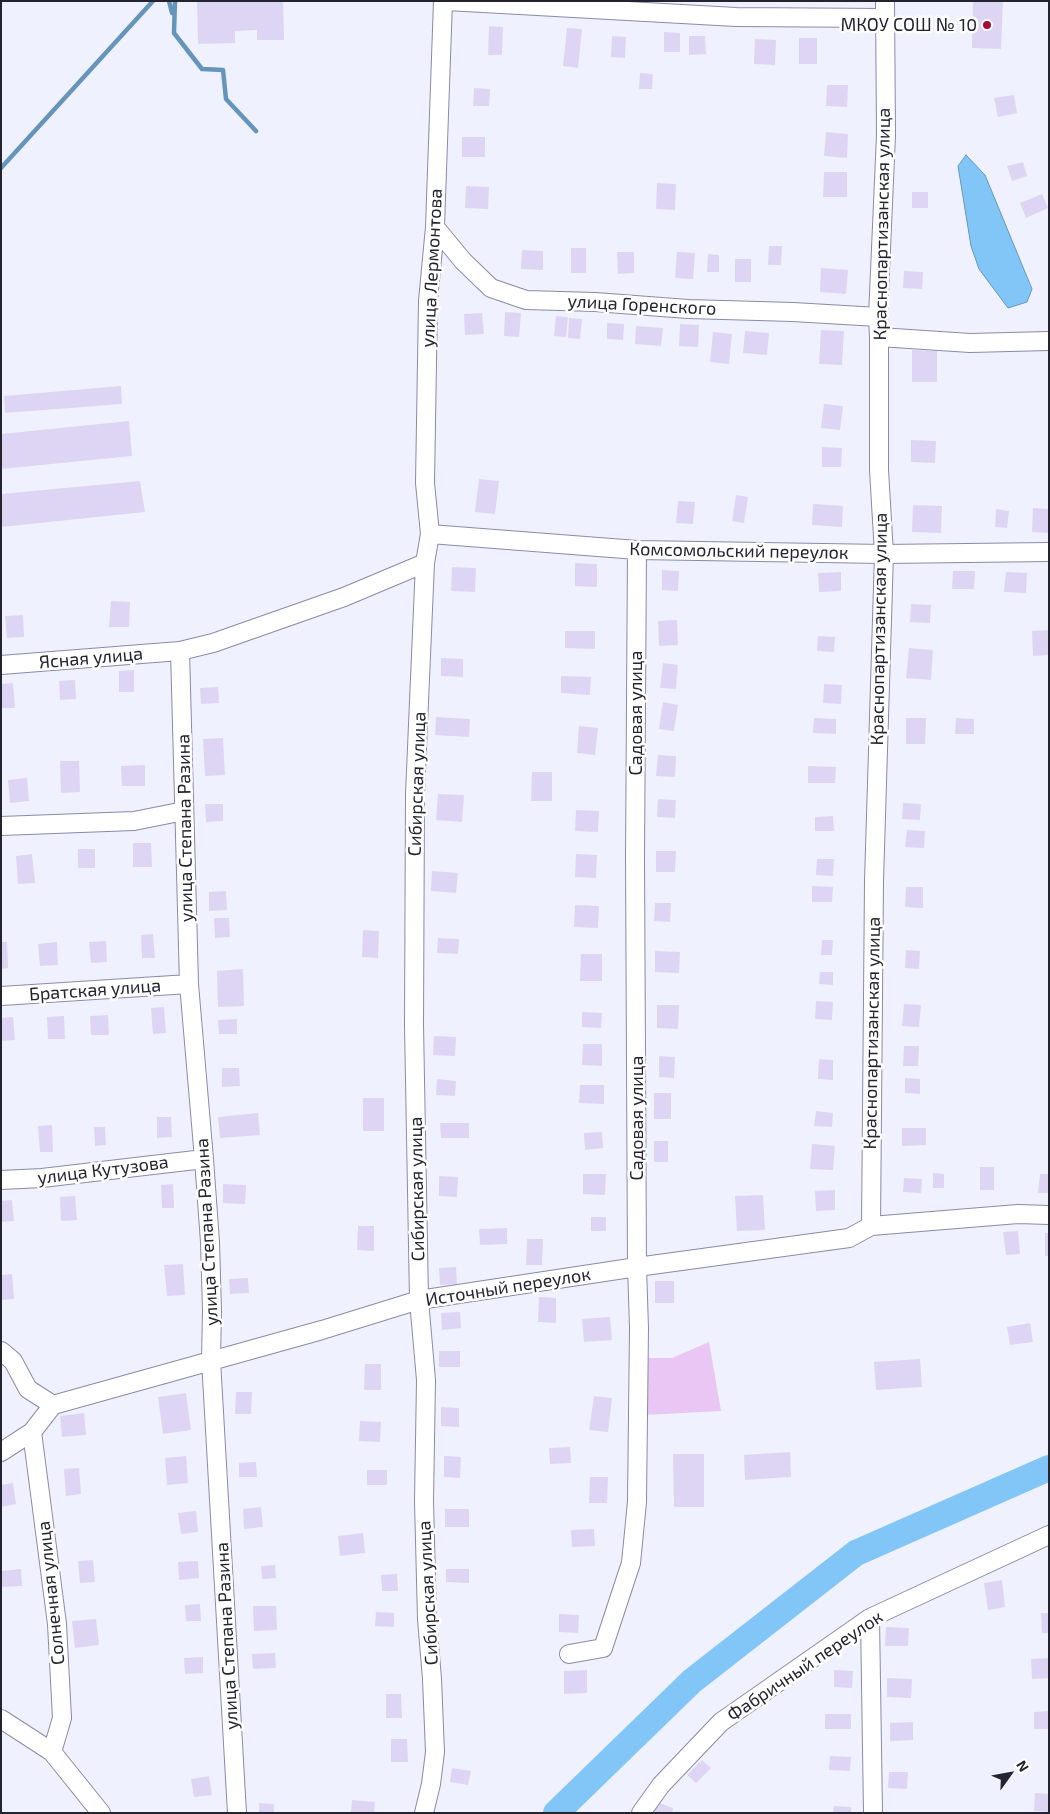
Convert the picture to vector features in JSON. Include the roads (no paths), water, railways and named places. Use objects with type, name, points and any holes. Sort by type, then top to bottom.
[{"type":"street","name":"улица Лермонтова","points":[[425,563],[430,534],[425,483],[428,301],[435,227],[443,1]]},
{"type":"street","points":[[448,1],[736,16],[884,10]]},
{"type":"street","name":"Краснопартизанская улица","points":[[871,1226],[874,881],[884,554],[879,470],[878,317],[886,135],[884,10]]},
{"type":"street","name":"улица Горенского","points":[[435,227],[463,261],[491,288],[526,300],[878,317]]},
{"type":"street","points":[[879,337],[970,343],[1049,341]]},
{"type":"street","name":"Комсомольский переулок","points":[[430,534],[637,550],[884,554],[1049,552]]},
{"type":"street","name":"Садовая улица","points":[[569,1654],[602,1648],[632,1563],[637,1502],[640,1328],[637,1267],[635,847],[637,550]]},
{"type":"street","name":"Ясная улица","points":[[1,665],[180,651],[213,643],[344,597],[425,563]]},
{"type":"street","name":"Сибирская улица","points":[[424,1813],[431,1784],[435,1752],[424,1501],[426,1380],[418,1300],[414,1025],[415,794],[425,563]]},
{"type":"street","name":"улица Степана Разина","points":[[180,651],[189,984],[204,1159],[212,1311],[212,1360],[237,1813]]},
{"type":"street","points":[[1,826],[134,821],[184,811]]},
{"type":"street","name":"Братская улица","points":[[1,996],[189,984]]},
{"type":"street","name":"улица Кутузова","points":[[1,1180],[42,1178],[204,1159]]},
{"type":"street","name":"Источный переулок","points":[[53,1405],[322,1330],[418,1300],[849,1238],[871,1226],[1018,1214],[1049,1215]]},
{"type":"street","points":[[1,1351],[13,1361],[28,1389],[53,1405],[32,1432],[1,1452]]},
{"type":"street","name":"Солнечная улица","points":[[32,1432],[57,1624],[62,1718],[52,1752]]},
{"type":"street","name":"Фабричный переулок","points":[[642,1811],[661,1785],[721,1722],[870,1618],[1049,1535]]},
{"type":"street","points":[[870,1618],[873,1813]]},
{"type":"street","points":[[1,1719],[52,1752],[101,1813]]},
{"type":"water","points":[[966,155],[985,175],[1032,289],[1027,302],[1008,308],[979,269],[971,246],[958,166]]},
{"type":"waterway","points":[[1,168],[153,1]]},
{"type":"waterway","points":[[169,1],[172,13]]},
{"type":"waterway","points":[[175,1],[174,33],[202,69],[223,70],[226,99],[256,131]]},
{"type":"waterway","points":[[556,1813],[692,1681],[856,1553],[1049,1468]]},
{"type":"place","name":"МКОУ СОШ № 10","points":[[987,25]]}]
